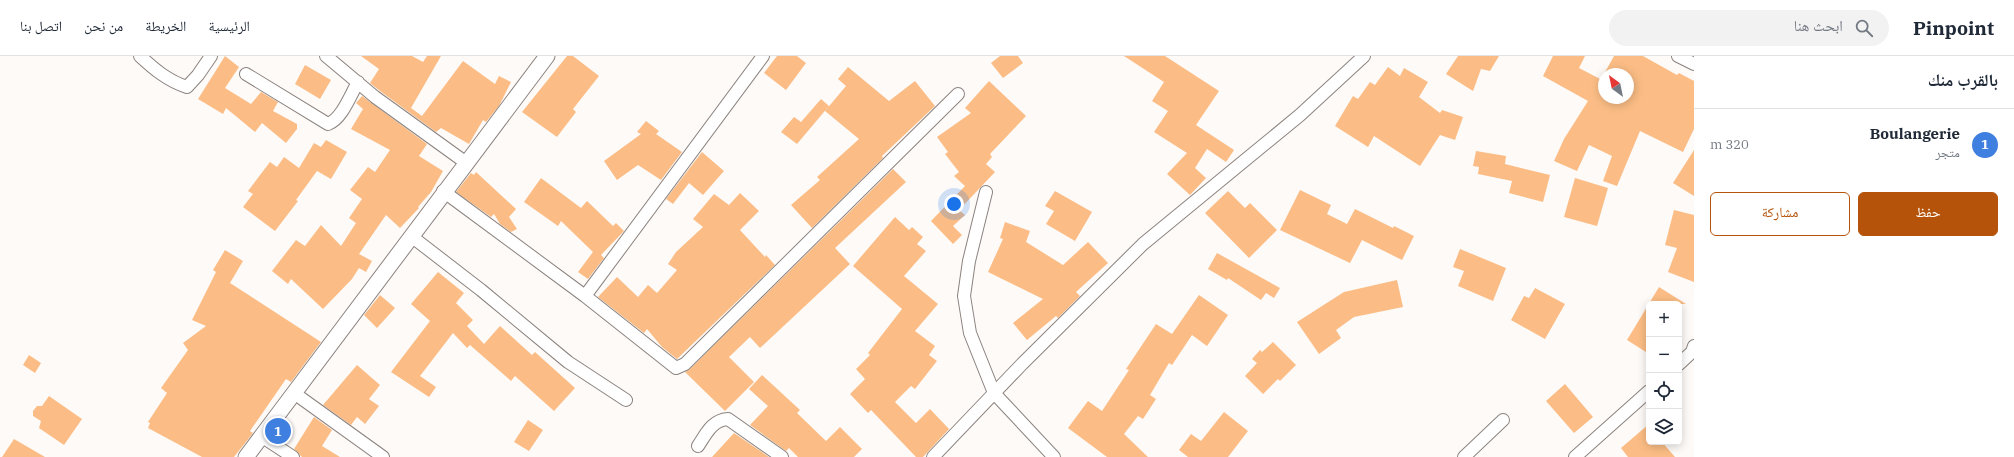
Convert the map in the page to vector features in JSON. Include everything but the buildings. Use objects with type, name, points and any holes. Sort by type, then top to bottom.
[{"type":"street","points":[[140,56],[158,73],[178,84],[186,86],[198,75],[211,56]]},
{"type":"street","points":[[326,56],[358,82],[465,162]]},
{"type":"street","points":[[246,457],[443,191],[547,56]]},
{"type":"street","points":[[586,296],[763,56]]},
{"type":"street","points":[[935,456],[994,393],[1143,244],[1300,114],[1364,56]]},
{"type":"street","points":[[1678,56],[1694,64]]},
{"type":"street","points":[[246,74],[328,124],[333,122],[340,113],[358,82]]},
{"type":"street","points":[[443,191],[586,296],[676,368],[685,364],[958,94]]},
{"type":"street","points":[[986,192],[969,261],[964,296],[970,333],[994,393],[1054,457]]},
{"type":"street","points":[[411,236],[568,362],[626,400]]},
{"type":"street","points":[[1682,361],[1692,352],[1694,346]]},
{"type":"street","points":[[294,392],[383,457]]},
{"type":"street","points":[[1575,457],[1646,394]]},
{"type":"street","points":[[698,446],[711,426],[720,419],[728,419],[782,457]]},
{"type":"street","points":[[1464,457],[1503,420]]},
{"type":"street","points":[[261,436],[293,457]]},
{"type":"place","name":"Boulangerie","points":[[278,431]]}]
